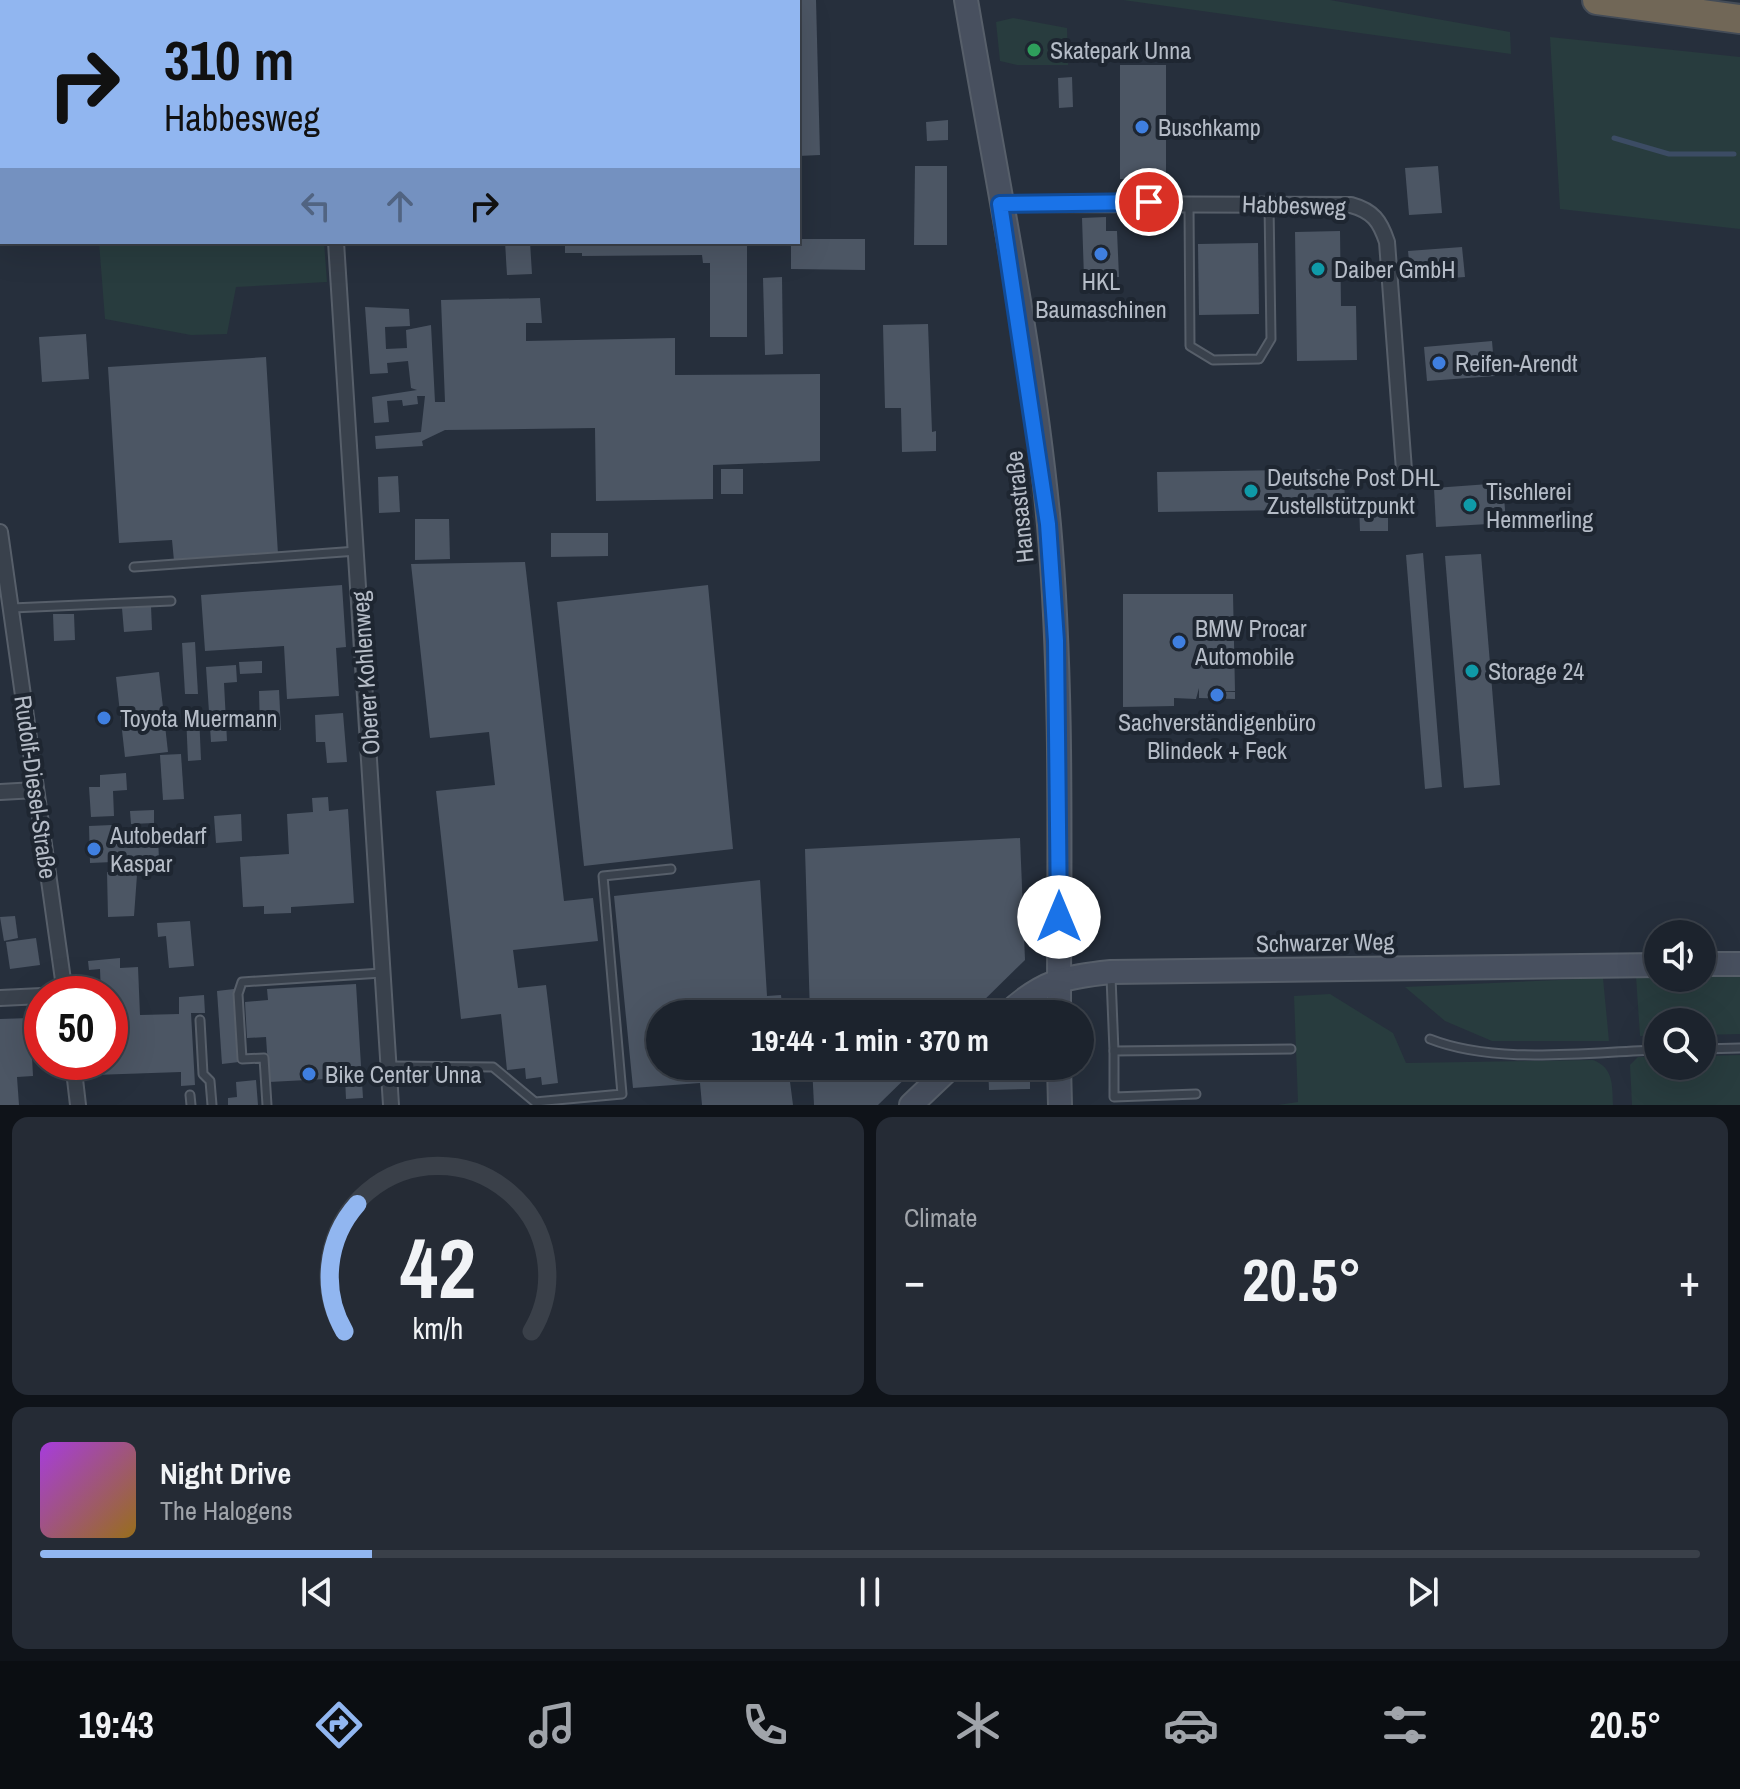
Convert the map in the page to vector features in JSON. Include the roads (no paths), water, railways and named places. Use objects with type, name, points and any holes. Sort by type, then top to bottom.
[{"type":"highway","points":[[1598,0],[1740,19]]},
{"type":"main road","name":"Hansastraße","points":[[966,0],[1049,536],[1056,641],[1059,1000]]},
{"type":"main road","points":[[1716,964],[1740,964]]},
{"type":"main road","name":"Schwarzer Weg","points":[[1059,979],[1111,972],[1644,965]]},
{"type":"main road","points":[[1024,1000],[1039,987],[1059,979]]},
{"type":"main road","points":[[911,1105],[937,1080]]},
{"type":"main road","points":[[1059,1080],[1060,1105]]},
{"type":"street","name":"Habbesweg","points":[[1000,204],[1189,202],[1351,205],[1368,210],[1381,223],[1387,242],[1403,420],[1404,470]]},
{"type":"street","name":"Oberer Kohlenweg","points":[[336,244],[391,1105]]},
{"type":"street","name":"Rudolf-Diesel-Straße","points":[[0,532],[62,976]]},
{"type":"street","points":[[0,792],[36,790]]},
{"type":"street","points":[[0,998],[24,997]]},
{"type":"street","points":[[75,1080],[78,1105]]},
{"type":"lane","points":[[1189,202],[1190,346],[1213,360],[1259,359],[1271,339],[1269,204]]},
{"type":"lane","points":[[134,567],[357,551]]},
{"type":"lane","points":[[12,608],[171,601]]},
{"type":"lane","points":[[390,1066],[493,1067],[535,1102],[622,1094],[603,876],[671,869]]},
{"type":"lane","points":[[1111,972],[1114,1097],[1196,1094]]},
{"type":"lane","points":[[267,1105],[264,1058],[242,1059],[238,994],[242,982],[384,973]]},
{"type":"lane","points":[[200,1020],[203,1074],[210,1081],[212,1105]]},
{"type":"lane","points":[[1430,1039],[1455,1049],[1489,1053],[1644,1050]]},
{"type":"lane","points":[[1716,1049],[1740,1048]]},
{"type":"lane","points":[[1114,1051],[1291,1049]]},
{"type":"lane","points":[[190,1095],[191,1105]]},
{"type":"waterway","points":[[1614,138],[1669,154],[1734,154]]},
{"type":"place","name":"Skatepark Unna","points":[[1034,50]]},
{"type":"place","name":"Buschkamp","points":[[1142,127]]},
{"type":"place","name":"HKL Baumaschinen","points":[[1101,254]]},
{"type":"place","name":"Daiber GmbH","points":[[1318,269]]},
{"type":"place","name":"Reifen-Arendt","points":[[1439,363]]},
{"type":"place","name":"Deutsche Post DHL Zustellstützpunkt","points":[[1251,491]]},
{"type":"place","name":"Tischlerei Hemmerling","points":[[1470,505]]},
{"type":"place","name":"BMW Procar Automobile","points":[[1179,642]]},
{"type":"place","name":"Storage 24","points":[[1472,671]]},
{"type":"place","name":"Sachverständigenbüro Blindeck + Feck","points":[[1217,695]]},
{"type":"place","name":"Toyota Muermann","points":[[104,718]]},
{"type":"place","name":"Autobedarf Kaspar","points":[[94,849]]},
{"type":"place","name":"Bike Center Unna","points":[[309,1074]]}]
